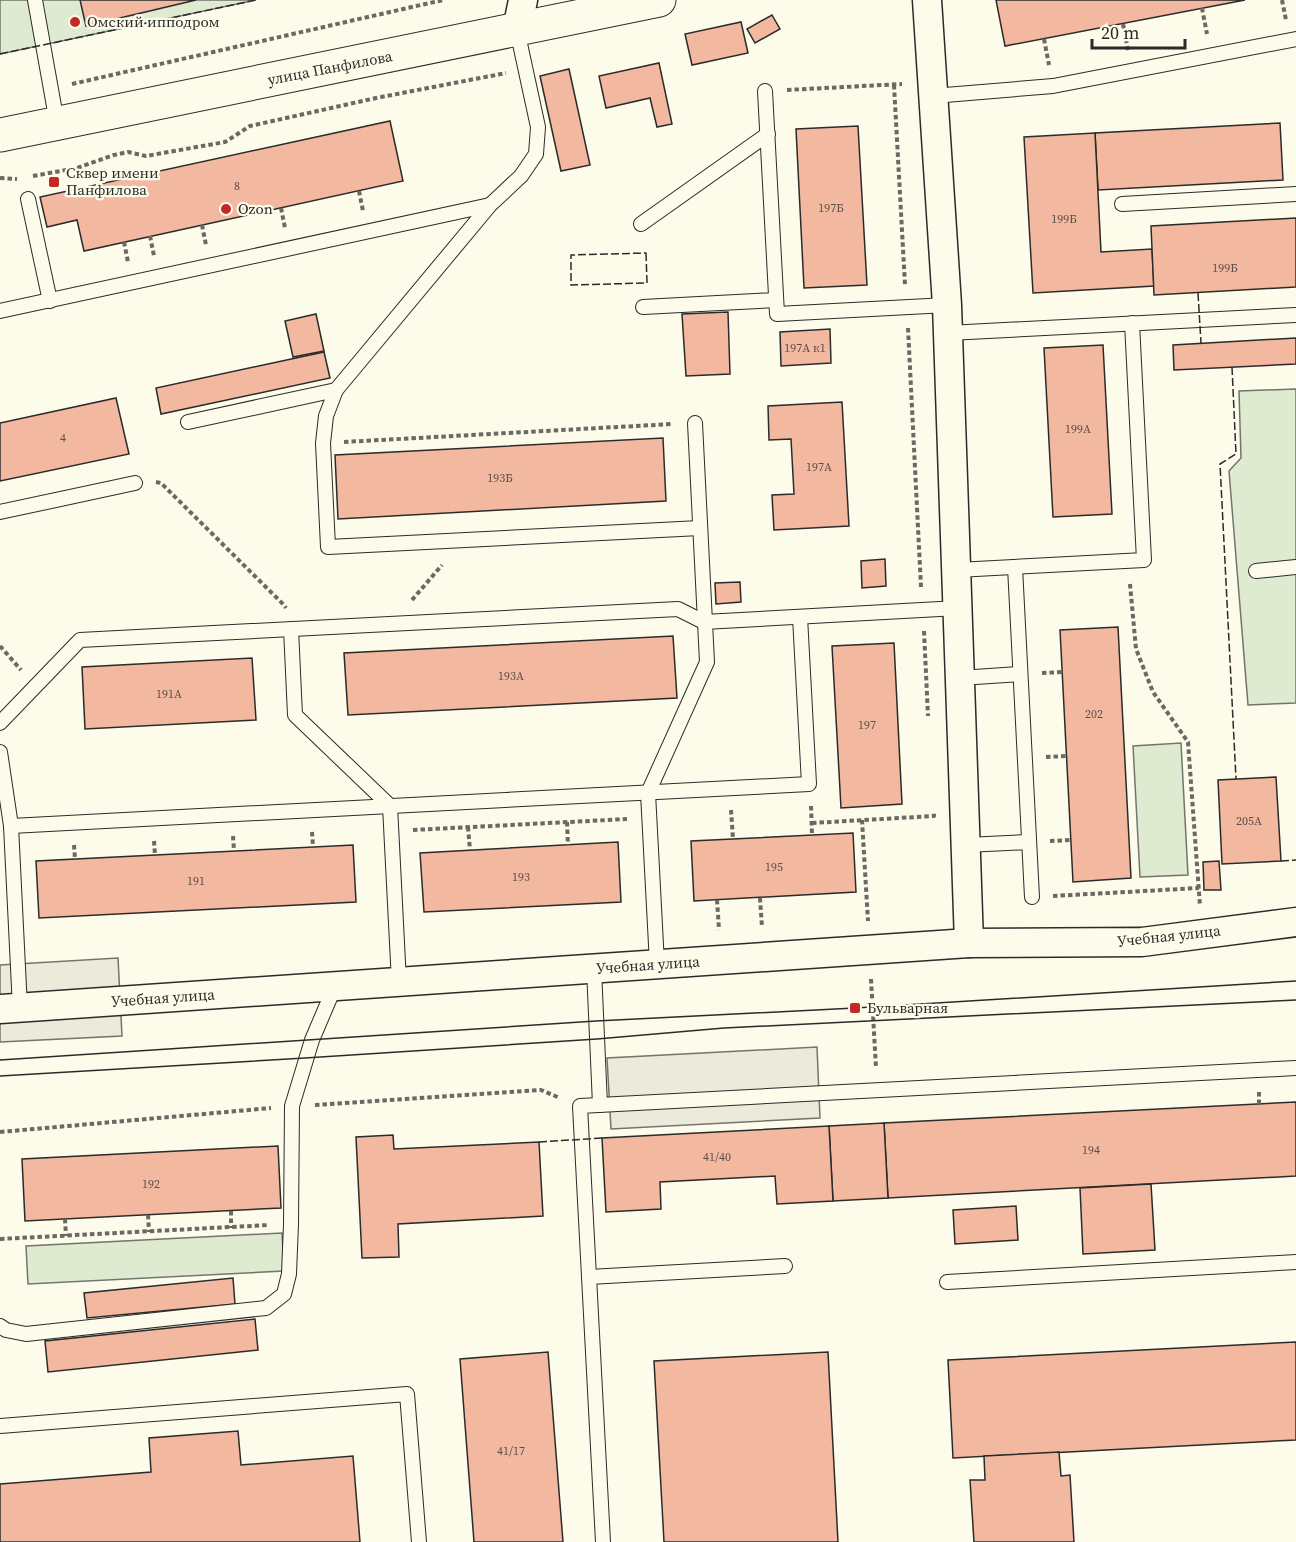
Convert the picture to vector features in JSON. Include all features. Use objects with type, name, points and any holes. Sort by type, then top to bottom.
[{"type":"main road","name":"улица Панфилова","points":[[0,135],[520,15],[659,0]]},
{"type":"street","points":[[927,0],[947,305],[969,943]]},
{"type":"street","name":"Учебная улица","points":[[10,1009],[969,943],[1142,942],[1296,922]]},
{"type":"lane","points":[[35,0],[57,123]]},
{"type":"lane","points":[[520,15],[526,69],[538,127],[536,154],[521,176],[490,205],[336,390],[326,416],[323,443],[328,547],[700,528]]},
{"type":"lane","points":[[933,89],[1053,86],[1296,39]]},
{"type":"lane","points":[[765,92],[777,314],[947,305]]},
{"type":"lane","points":[[641,224],[768,134]]},
{"type":"lane","points":[[1122,204],[1296,194]]},
{"type":"lane","points":[[28,199],[50,300]]},
{"type":"lane","points":[[0,311],[490,205]]},
{"type":"lane","points":[[643,307],[776,300]]},
{"type":"lane","points":[[948,333],[1296,315]]},
{"type":"lane","points":[[957,570],[1144,560],[1132,323]]},
{"type":"lane","points":[[188,422],[336,390]]},
{"type":"lane","points":[[657,964],[648,793],[707,662],[694,423]]},
{"type":"lane","points":[[0,512],[135,483]]},
{"type":"lane","points":[[1015,567],[1032,897]]},
{"type":"lane","points":[[1256,571],[1296,567]]},
{"type":"lane","points":[[0,723],[80,640],[678,609],[704,622],[958,608]]},
{"type":"lane","points":[[11,826],[809,784],[800,617]]},
{"type":"lane","points":[[291,629],[295,715],[390,806],[399,982]]},
{"type":"lane","points":[[960,678],[1020,674]]},
{"type":"lane","points":[[0,752],[11,826],[10,1009]]},
{"type":"lane","points":[[966,845],[1029,842]]},
{"type":"lane","points":[[594,969],[600,1105]]},
{"type":"lane","points":[[0,1326],[6,1330],[26,1334],[266,1308],[284,1294],[289,1274],[292,1106],[312,1040],[335,986]]},
{"type":"lane","points":[[603,1542],[580,1106],[1296,1068]]},
{"type":"lane","points":[[947,1282],[1296,1262]]},
{"type":"lane","points":[[589,1276],[785,1266]]},
{"type":"lane","points":[[0,1426],[407,1394],[419,1542]]},
{"type":"path","points":[[51,88],[443,0]]},
{"type":"path","points":[[0,178],[17,179],[77,168],[128,152],[146,156],[225,142],[250,126],[376,98],[526,69]]},
{"type":"path","points":[[894,85],[922,610]]},
{"type":"path","points":[[765,92],[894,85],[933,89]]},
{"type":"path","points":[[150,236],[154,256]]},
{"type":"path","points":[[323,443],[694,423]]},
{"type":"path","points":[[135,483],[152,480],[161,483],[284,605],[289,614],[291,629]]},
{"type":"path","points":[[391,624],[463,540]]},
{"type":"path","points":[[1128,561],[1136,649],[1153,692],[1188,742],[1202,934]]},
{"type":"path","points":[[0,646],[35,687]]},
{"type":"path","points":[[809,784],[812,835]]},
{"type":"path","points":[[730,788],[733,839]]},
{"type":"path","points":[[812,823],[934,816]]},
{"type":"path","points":[[391,831],[649,818]]},
{"type":"path","points":[[1032,897],[1199,888]]},
{"type":"path","points":[[760,897],[761,916]]},
{"type":"path","points":[[717,900],[719,919]]},
{"type":"path","points":[[0,1132],[292,1106],[541,1090],[580,1106]]},
{"type":"path","points":[[231,1211],[231,1228]]},
{"type":"path","points":[[148,1215],[149,1232]]},
{"type":"path","points":[[65,1219],[66,1236]]},
{"type":"path","points":[[0,1239],[291,1224]]},
{"type":"green space","name":"Омский ипподром","points":[[0,0],[256,0],[0,54]]},
{"type":"green space","points":[[1296,389],[1296,703],[1248,705],[1229,471],[1241,458],[1239,391]]},
{"type":"green space","points":[[1181,743],[1188,875],[1140,877],[1133,746]]},
{"type":"green space","points":[[282,1233],[284,1271],[28,1284],[26,1246]]},
{"type":"shaded area","points":[[118,958],[122,1036],[0,1042],[0,965]]},
{"type":"shaded area","points":[[817,1047],[820,1118],[611,1129],[607,1058]]},
{"type":"building","points":[[80,0],[196,0],[86,26]]},
{"type":"building","points":[[996,0],[1245,0],[1005,46]]},
{"type":"building","points":[[772,15],[780,29],[755,43],[747,29]]},
{"type":"building","points":[[741,22],[748,53],[692,65],[685,34]]},
{"type":"building","points":[[659,63],[672,124],[657,127],[650,98],[606,108],[599,76]]},
{"type":"building","points":[[569,69],[590,165],[561,171],[540,76]]},
{"type":"building","points":[[390,121],[403,181],[84,251],[77,220],[47,227],[40,197]]},
{"type":"building","points":[[1280,123],[1283,180],[1098,190],[1095,133]]},
{"type":"building","points":[[858,126],[867,285],[804,288],[796,129]]},
{"type":"building","points":[[1095,133],[1101,252],[1152,249],[1154,286],[1033,293],[1024,137]]},
{"type":"building","points":[[1296,218],[1296,287],[1154,295],[1151,226]]},
{"type":"building","points":[[728,312],[730,374],[686,376],[682,314]]},
{"type":"building","points":[[316,314],[324,351],[293,357],[285,321]]},
{"type":"building","points":[[830,329],[831,363],[781,366],[780,332]]},
{"type":"building","points":[[1296,338],[1296,364],[1174,370],[1173,345]]},
{"type":"building","points":[[1103,345],[1112,514],[1053,517],[1044,348]]},
{"type":"building","points":[[324,352],[330,378],[161,414],[156,388]]},
{"type":"building","points":[[116,398],[129,454],[0,481],[0,423]]},
{"type":"building","points":[[842,402],[849,526],[774,530],[772,495],[794,494],[791,439],[769,440],[768,406]]},
{"type":"building","points":[[663,438],[666,501],[338,519],[335,455]]},
{"type":"building","points":[[885,559],[886,586],[862,588],[861,561]]},
{"type":"building","points":[[740,582],[741,602],[716,604],[715,583]]},
{"type":"building","points":[[1118,627],[1131,878],[1073,882],[1060,630]]},
{"type":"building","points":[[673,636],[677,698],[348,715],[344,653]]},
{"type":"building","points":[[894,643],[902,804],[841,808],[832,646]]},
{"type":"building","points":[[252,658],[256,720],[85,729],[82,667]]},
{"type":"building","points":[[1276,777],[1281,861],[1222,864],[1218,780]]},
{"type":"building","points":[[853,833],[856,892],[694,901],[691,841]]},
{"type":"building","points":[[618,842],[621,902],[424,912],[420,853]]},
{"type":"building","points":[[353,845],[356,902],[39,918],[36,861]]},
{"type":"building","points":[[1219,861],[1221,890],[1204,890],[1203,862]]},
{"type":"building","points":[[1296,1102],[1296,1176],[888,1198],[884,1123]]},
{"type":"building","points":[[884,1123],[888,1198],[833,1201],[829,1126]]},
{"type":"building","points":[[829,1126],[833,1201],[777,1204],[775,1176],[660,1182],[661,1209],[606,1212],[602,1138]]},
{"type":"building","points":[[393,1135],[394,1149],[539,1142],[543,1216],[398,1224],[399,1257],[362,1258],[356,1137]]},
{"type":"building","points":[[278,1146],[281,1208],[25,1221],[22,1159]]},
{"type":"building","points":[[1151,1184],[1155,1250],[1083,1254],[1080,1188]]},
{"type":"building","points":[[1016,1206],[1018,1240],[955,1244],[953,1210]]},
{"type":"building","points":[[233,1278],[235,1304],[87,1318],[84,1293]]},
{"type":"building","points":[[255,1319],[258,1350],[48,1372],[45,1341]]},
{"type":"building","points":[[1296,1342],[1296,1440],[953,1458],[948,1360]]},
{"type":"building","points":[[548,1352],[563,1542],[474,1542],[460,1359]]},
{"type":"building","points":[[828,1352],[838,1542],[664,1542],[654,1361]]},
{"type":"building","points":[[238,1431],[241,1465],[353,1456],[360,1542],[0,1542],[0,1484],[151,1472],[149,1438]]},
{"type":"building","points":[[1059,1452],[1061,1476],[1070,1475],[1074,1542],[974,1542],[970,1480],[985,1480],[984,1456]]},
{"type":"tram line","points":[[0,1060],[596,1021],[1296,981]]},
{"type":"tram line","points":[[0,1076],[597,1039],[724,1028],[1296,1000]]},
{"type":"fence","points":[[0,54],[256,0]]},
{"type":"fence","points":[[646,253],[647,283],[571,285],[571,255],[646,253]]},
{"type":"fence","points":[[1198,293],[1201,343]]},
{"type":"fence","points":[[1232,367],[1236,454],[1220,464],[1236,779]]},
{"type":"fence","points":[[1281,861],[1296,860]]},
{"type":"fence","points":[[539,1142],[602,1138]]},
{"type":"place","name":"Омский ипподром","points":[[75,22]]},
{"type":"place","name":"Сквер имени Панфилова","points":[[54,182]]},
{"type":"place","name":"Ozon","points":[[226,209]]},
{"type":"place","name":"Бульварная","points":[[855,1008]]}]
